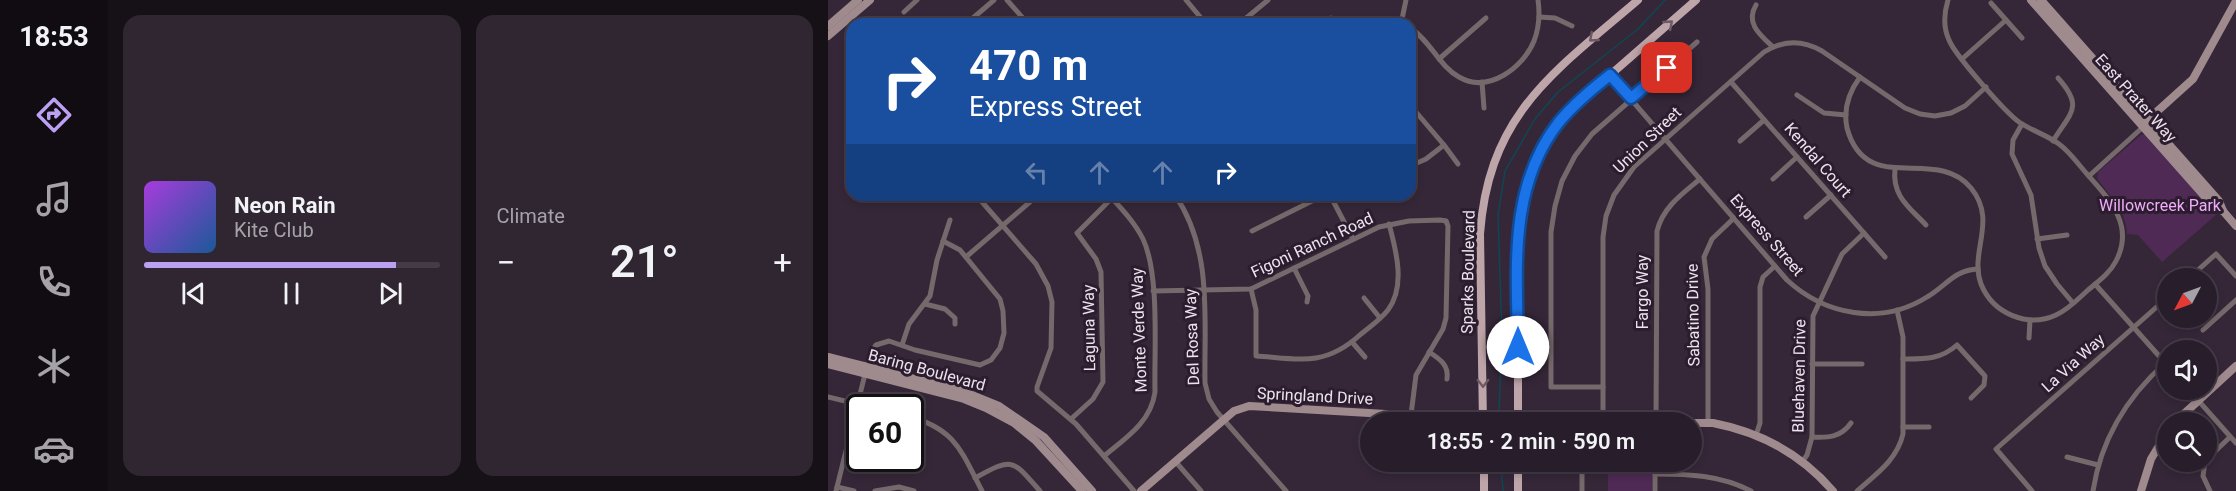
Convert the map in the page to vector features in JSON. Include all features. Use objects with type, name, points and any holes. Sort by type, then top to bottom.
[{"type":"main road","name":"Sparks Boulevard","points":[[1483,412],[1480,234],[1482,210],[1494,162],[1515,120],[1540,86],[1638,0]]},
{"type":"main road","points":[[1518,412],[1518,234],[1526,185],[1541,150],[1559,122],[1582,98],[1696,0]]},
{"type":"main road","points":[[1484,472],[1484,491]]},
{"type":"main road","points":[[1518,472],[1518,491]]},
{"type":"street","points":[[828,26],[858,0]]},
{"type":"street","points":[[849,18],[870,0]]},
{"type":"street","points":[[904,12],[917,0]]},
{"type":"street","points":[[973,18],[994,0]]},
{"type":"street","points":[[1007,0],[1023,18]]},
{"type":"street","points":[[1186,0],[1201,18]]},
{"type":"street","points":[[1246,18],[1268,0]]},
{"type":"street","points":[[1403,18],[1406,0]]},
{"type":"street","points":[[1416,32],[1456,76],[1469,81],[1482,82],[1503,75],[1524,57],[1534,41],[1539,17],[1538,0]]},
{"type":"street","points":[[1860,77],[1850,93],[1846,115],[1848,130],[1858,149],[1876,164],[1895,169],[1939,169],[1954,174],[1970,187],[1978,200],[1983,214],[1983,230],[1978,268],[1982,284],[1994,304],[2013,316],[2030,320],[2055,316],[2107,274],[2116,261],[2121,247],[2123,232],[2116,209],[2066,150],[2012,116],[1962,60],[1951,46],[1946,32],[1944,17],[1948,0]]},
{"type":"street","name":"East Prater Way","points":[[2031,0],[2219,201],[2223,211],[2233,216],[2236,226]]},
{"type":"street","name":"East Prater Way","points":[[2041,0],[2146,125]]},
{"type":"street","points":[[2089,176],[2193,79],[2236,1]]},
{"type":"street","points":[[1991,3],[2022,38]]},
{"type":"street","points":[[1756,5],[1752,17],[1753,26],[1773,47],[1788,43],[1809,45],[1822,51],[1905,108],[1927,116],[1943,115],[1958,110],[1986,87]]},
{"type":"street","points":[[2146,125],[2156,120],[2194,85],[2208,65],[2236,10]]},
{"type":"street","points":[[1539,17],[1555,18],[1572,26]]},
{"type":"street","points":[[1439,59],[1486,18]]},
{"type":"street","points":[[1962,60],[2006,20]]},
{"type":"street","points":[[828,36],[846,21]]},
{"type":"street","points":[[1603,387],[1551,387],[1552,225],[1558,194],[1575,156],[1592,134],[1696,42]]},
{"type":"street","name":"Union Street","points":[[1603,412],[1603,237],[1606,216],[1614,195],[1626,176],[1773,47]]},
{"type":"street","name":"Express Street","points":[[1610,75],[1795,288],[1818,302],[1852,313],[1875,314],[1897,310],[1928,297],[1962,271],[1978,268]]},
{"type":"street","points":[[2053,141],[2072,112],[2073,103],[2071,94],[2058,78]]},
{"type":"street","points":[[1482,82],[1484,108]]},
{"type":"street","name":"Kendal Court","points":[[1731,82],[1885,257]]},
{"type":"street","points":[[1797,94],[1824,113],[1846,115]]},
{"type":"street","points":[[1416,112],[1458,164]]},
{"type":"street","points":[[1740,141],[1764,120]]},
{"type":"street","points":[[2022,124],[2011,149],[2031,195],[2041,256],[2050,276],[2073,303]]},
{"type":"street","points":[[1416,163],[1426,159],[1444,145]]},
{"type":"street","points":[[1773,179],[1797,158]]},
{"type":"street","points":[[1895,169],[1893,182],[1897,192],[1926,225]]},
{"type":"street","name":"Fargo Way","points":[[1656,412],[1657,231],[1662,217],[1671,204],[1700,179]]},
{"type":"street","points":[[1806,217],[1831,195]]},
{"type":"street","points":[[981,201],[1041,271],[1050,293],[1051,348],[1036,389],[1071,419],[1134,491]]},
{"type":"street","points":[[966,257],[1031,201]]},
{"type":"street","name":"Laguna Way","points":[[1071,419],[1098,394],[1103,382],[1101,272],[1096,259],[1077,233],[1107,201]]},
{"type":"street","name":"Monte Verde Way","points":[[1104,456],[1141,424],[1152,406],[1155,392],[1151,264],[1144,241],[1133,223],[1114,201]]},
{"type":"street","name":"Del Rosa Way","points":[[1179,201],[1187,214],[1198,243],[1203,272],[1206,390],[1213,406],[1286,491]]},
{"type":"street","points":[[1252,231],[1312,201]]},
{"type":"street","points":[[1333,201],[1353,239]]},
{"type":"street","name":"Sabatino Drive","points":[[1708,422],[1708,290],[1704,257],[1713,239],[1734,218]]},
{"type":"street","points":[[902,345],[909,324],[930,296],[950,220]]},
{"type":"street","name":"Figoni Ranch Road","points":[[1153,291],[1251,289],[1389,224],[1416,220],[1448,220],[1447,315],[1443,329],[1429,352]]},
{"type":"street","points":[[1251,289],[1256,310],[1256,356],[1316,358],[1333,353],[1352,342],[1390,307],[1397,288],[1397,257],[1389,224]]},
{"type":"street","name":"Bluehaven Drive","points":[[1802,462],[1807,455],[1812,437],[1812,321],[1818,302],[1842,254],[1864,233]]},
{"type":"street","points":[[2037,239],[2067,235]]},
{"type":"street","points":[[860,394],[871,351],[880,343],[889,341],[980,365],[991,360],[1000,348],[1004,333],[1000,299],[966,257],[957,248],[943,241]]},
{"type":"street","points":[[2200,268],[2216,254],[2236,276]]},
{"type":"street","points":[[1756,435],[1760,423],[1760,287],[1763,278],[1775,266]]},
{"type":"street","points":[[1294,268],[1308,297],[1307,302]]},
{"type":"street","points":[[2095,284],[2157,354]]},
{"type":"street","points":[[1364,298],[1380,318]]},
{"type":"street","points":[[2203,330],[2236,300]]},
{"type":"street","points":[[925,304],[949,312],[955,318],[955,324]]},
{"type":"street","name":"La Via Way","points":[[2032,491],[1996,449],[2157,306]]},
{"type":"street","points":[[1857,491],[1890,462],[1901,442],[1903,338],[1897,310]]},
{"type":"street","points":[[2029,338],[2030,320]]},
{"type":"street","points":[[1352,342],[1365,357]]},
{"type":"street","points":[[1903,359],[1936,358],[1957,345],[1984,373],[1986,379],[1984,385],[1971,398]]},
{"type":"street","points":[[1411,412],[1417,371],[1429,352],[1445,363],[1447,380]]},
{"type":"street","name":"Baring Boulevard","points":[[828,357],[866,371],[964,399],[1000,415],[1036,441],[1082,491]]},
{"type":"street","name":"Baring Boulevard","points":[[828,364],[962,391],[999,406],[1044,437],[1092,491]]},
{"type":"street","points":[[1812,364],[1862,364]]},
{"type":"street","points":[[2217,383],[2236,366]]},
{"type":"street","points":[[2093,491],[2098,465],[2109,435],[2122,411],[2141,386],[2157,372]]},
{"type":"street","points":[[828,397],[846,401]]},
{"type":"street","points":[[2185,412],[2198,400],[2236,443]]},
{"type":"street","name":"Springland Drive","points":[[1141,491],[1233,411],[1249,406],[1360,412]]},
{"type":"street","points":[[924,421],[947,433],[956,444],[982,491]]},
{"type":"street","name":"Springland Drive","points":[[1702,422],[1756,435],[1779,446],[1802,462],[1833,491]]},
{"type":"street","points":[[1812,437],[1827,438],[1838,435],[1851,423]]},
{"type":"street","points":[[1903,427],[1929,427]]},
{"type":"street","points":[[2217,450],[2230,437]]},
{"type":"street","points":[[2141,491],[2151,459],[2157,449]]},
{"type":"street","points":[[846,450],[836,489],[854,491]]},
{"type":"street","points":[[2067,457],[2098,465]]},
{"type":"street","points":[[1175,462],[1201,491]]},
{"type":"street","points":[[975,478],[999,465],[1012,464],[1020,468],[1040,491]]},
{"type":"street","points":[[1582,472],[1582,491]]},
{"type":"street","points":[[2204,472],[2203,476],[2210,491]]},
{"type":"street","points":[[1655,491],[1655,474],[1714,477],[1751,491]]},
{"type":"street","points":[[879,490],[899,487],[914,491]]},
{"type":"green space","name":"Willowcreek Park","points":[[2145,134],[2217,214],[2162,262],[2138,235],[2127,234],[2124,217],[2097,178],[2098,172]]},
{"type":"green space","points":[[1608,472],[1652,472],[1652,491],[1608,491]]},
{"type":"waterway","points":[[1499,412],[1502,335],[1498,215],[1505,171],[1535,119],[1558,92],[1638,29],[1665,0]]},
{"type":"waterway","points":[[1502,472],[1503,491]]},
{"type":"route","points":[[1518,347],[1519,216],[1526,185],[1541,150],[1559,122],[1570,110],[1610,75],[1631,98],[1667,68]]}]
